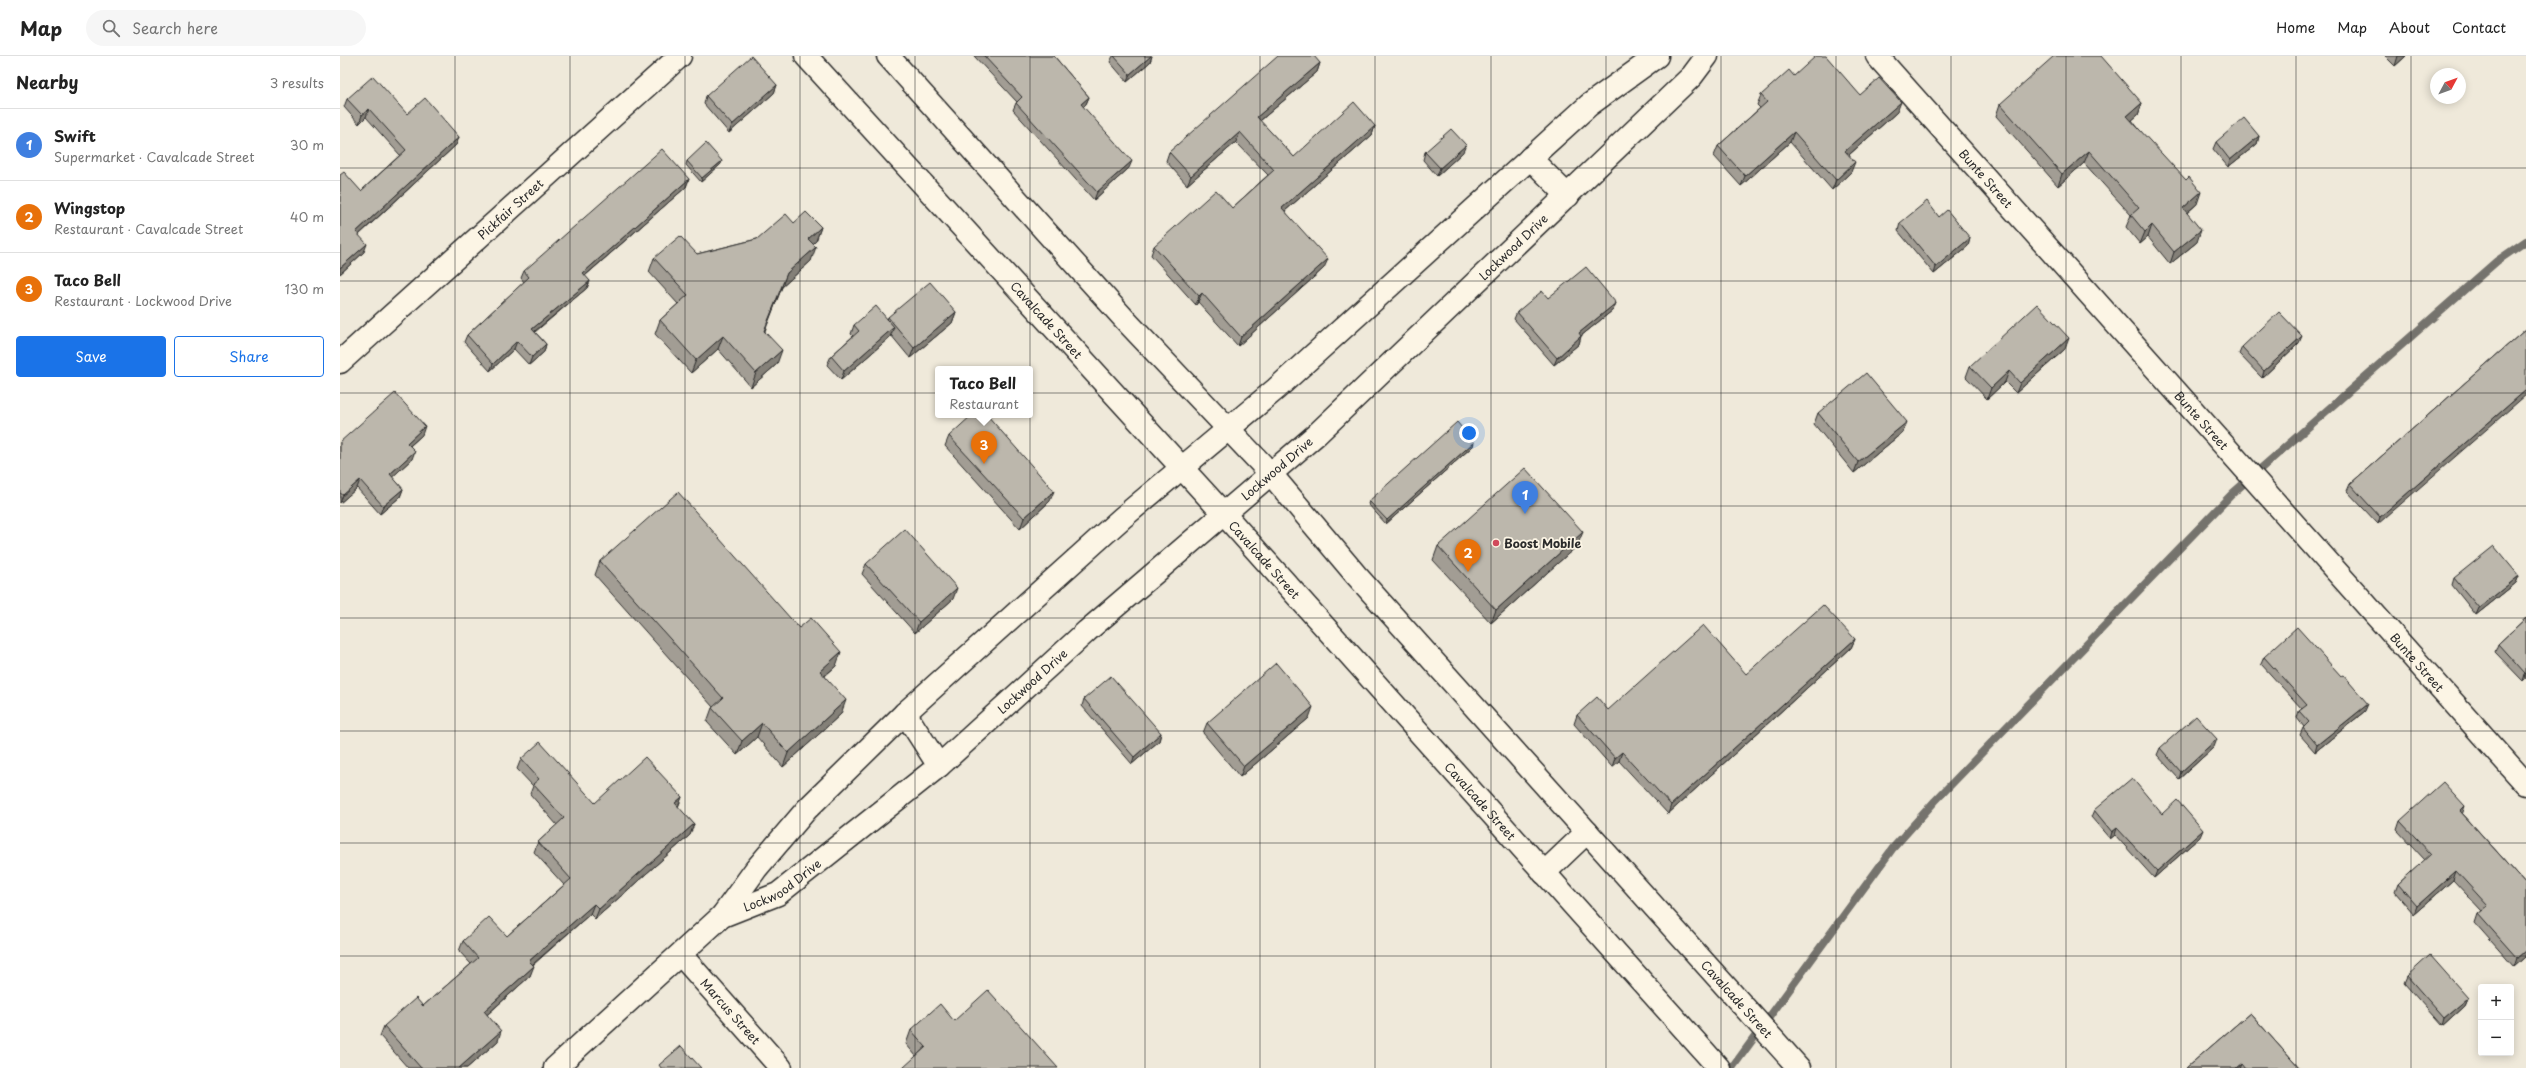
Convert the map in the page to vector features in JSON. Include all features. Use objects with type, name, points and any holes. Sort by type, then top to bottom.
[{"type":"main road","name":"Pickfair Street","points":[[340,362],[680,56]]},
{"type":"main road","name":"Cavalcade Street","points":[[806,56],[1223,513],[1714,1062]]},
{"type":"main road","name":"Cavalcade Street","points":[[888,56],[1128,323],[1271,474],[1356,575],[1799,1068]]},
{"type":"main road","name":"Lockwood Drive","points":[[555,1068],[681,955],[722,916],[756,869],[807,809],[905,713],[1122,518],[1230,429],[1589,105],[1657,56]]},
{"type":"main road","name":"Lockwood Drive","points":[[722,916],[778,894],[939,766],[1087,631],[1328,424],[1692,76],[1706,56]]},
{"type":"main road","name":"Bunte Street","points":[[1877,56],[2526,784]]},
{"type":"main road","points":[[1530,158],[1568,196]]},
{"type":"main road","points":[[905,713],[939,766]]},
{"type":"main road","points":[[1544,873],[1587,832]]},
{"type":"main road","name":"Marcus Street","points":[[681,955],[781,1068]]},
{"type":"building","points":[[751,56],[777,85],[732,125],[706,96]]},
{"type":"building","points":[[984,56],[1054,56],[1089,97],[1081,104],[1132,161],[1097,192],[1016,103],[1022,97]]},
{"type":"building","points":[[1114,56],[1151,56],[1130,74]]},
{"type":"building","points":[[1278,56],[1314,56],[1320,63],[1257,117],[1294,157],[1354,102],[1375,126],[1282,208],[1328,259],[1241,337],[1202,293],[1199,296],[1154,246],[1216,190],[1232,208],[1274,170],[1240,132],[1191,176],[1169,152]]},
{"type":"building","points":[[1816,56],[1826,56],[1860,95],[1879,78],[1901,102],[1845,151],[1855,162],[1836,180],[1794,132],[1745,176],[1718,146],[1767,102],[1761,95],[1789,70],[1794,76]]},
{"type":"building","points":[[2054,56],[2101,56],[2142,103],[2127,116],[2186,180],[2189,177],[2201,192],[2183,208],[2201,230],[2174,252],[2152,225],[2145,232],[2131,215],[2139,208],[2089,151],[2062,174],[2000,104]]},
{"type":"building","points":[[373,76],[407,114],[425,98],[459,137],[356,232],[367,244],[340,268],[340,175],[344,172],[361,191],[406,150],[369,109],[362,115],[347,99]]},
{"type":"building","points":[[2244,118],[2259,136],[2230,160],[2216,142]]},
{"type":"building","points":[[1451,129],[1466,145],[1440,168],[1425,152]]},
{"type":"building","points":[[706,143],[722,161],[702,178],[687,161]]},
{"type":"building","points":[[662,149],[689,179],[583,273],[590,281],[532,329],[546,344],[532,357],[517,341],[493,364],[467,335],[529,277],[524,271]]},
{"type":"building","points":[[1927,201],[1939,217],[1947,210],[1970,238],[1936,267],[1900,223]]},
{"type":"building","points":[[806,212],[821,227],[808,239],[816,247],[787,273],[764,331],[782,350],[756,373],[723,336],[696,360],[660,320],[688,295],[654,258],[680,236],[697,254],[757,239],[786,214],[794,223]]},
{"type":"building","points":[[1586,267],[1616,303],[1579,333],[1581,336],[1557,358],[1517,312],[1542,291],[1548,298]]},
{"type":"building","points":[[930,282],[956,312],[914,348],[888,317]]},
{"type":"building","points":[[2037,304],[2069,338],[2020,383],[2009,371],[1991,388],[1970,366]]},
{"type":"building","points":[[876,306],[894,327],[844,371],[831,356],[859,331],[854,325]]},
{"type":"building","points":[[2279,312],[2302,336],[2264,371],[2242,347]]},
{"type":"building","points":[[2526,329],[2526,390],[2380,517],[2350,484]]},
{"type":"building","points":[[1866,373],[1907,422],[1858,462],[1818,413]]},
{"type":"building","points":[[395,393],[425,426],[407,443],[415,451],[390,474],[403,489],[383,506],[360,480],[343,495],[340,493],[340,442]]},
{"type":"building","points":[[969,418],[990,418],[1054,491],[1024,518],[949,436]]},
{"type":"building","points":[[1457,422],[1474,442],[1387,520],[1369,501]]},
{"type":"building","points":[[1525,468],[1583,532],[1496,610],[1438,546]]},
{"type":"building","points":[[678,492],[799,628],[811,618],[841,652],[820,671],[846,700],[788,753],[762,723],[742,741],[712,708],[723,698],[600,561]]},
{"type":"building","points":[[905,529],[957,588],[919,622],[866,564]]},
{"type":"building","points":[[2494,546],[2519,576],[2479,608],[2454,578]]},
{"type":"building","points":[[1823,605],[1855,639],[1671,805],[1622,752],[1615,758],[1577,715],[1597,697],[1608,710],[1703,625],[1746,674]]},
{"type":"building","points":[[2526,618],[2526,673],[2525,674],[2498,644]]},
{"type":"building","points":[[2297,627],[2341,676],[2343,675],[2368,704],[2317,745],[2303,728],[2309,722],[2299,711],[2307,705],[2264,657]]},
{"type":"building","points":[[1276,663],[1313,707],[1244,766],[1207,723]]},
{"type":"building","points":[[1111,676],[1161,733],[1134,757],[1084,699]]},
{"type":"building","points":[[2196,716],[2217,739],[2181,772],[2160,748]]},
{"type":"building","points":[[540,742],[595,803],[645,757],[682,797],[675,803],[694,824],[599,909],[594,904],[529,961],[534,966],[484,1011],[501,1031],[459,1068],[421,1068],[384,1026],[416,998],[423,1006],[478,958],[463,941],[489,917],[507,936],[571,879],[538,842],[564,818],[533,784],[539,779],[521,759]]},
{"type":"building","points":[[2132,778],[2162,814],[2177,800],[2203,830],[2157,871],[2117,828],[2112,832],[2094,810]]},
{"type":"building","points":[[2443,782],[2465,806],[2460,811],[2526,884],[2526,950],[2517,958],[2478,914],[2488,906],[2456,871],[2417,906],[2398,884],[2431,854],[2400,821]]},
{"type":"building","points":[[2430,955],[2468,998],[2444,1018],[2407,976]]},
{"type":"building","points":[[988,990],[1058,1068],[903,1068],[926,1047],[911,1030],[940,1004],[954,1021]]},
{"type":"building","points":[[2250,1013],[2299,1068],[2246,1068],[2242,1063],[2236,1068],[2186,1068]]},
{"type":"building","points":[[681,1046],[701,1068],[661,1068],[659,1065]]},
{"type":"waterway","points":[[1732,1068],[1893,848],[1935,801],[2233,493],[2497,261],[2526,241]]},
{"type":"place","name":"Taco Bell","points":[[984,464]]},
{"type":"place","name":"Swift","points":[[1525,514]]},
{"type":"place","name":"Boost Mobile","points":[[1496,543]]},
{"type":"place","name":"Wingstop","points":[[1468,572]]}]
